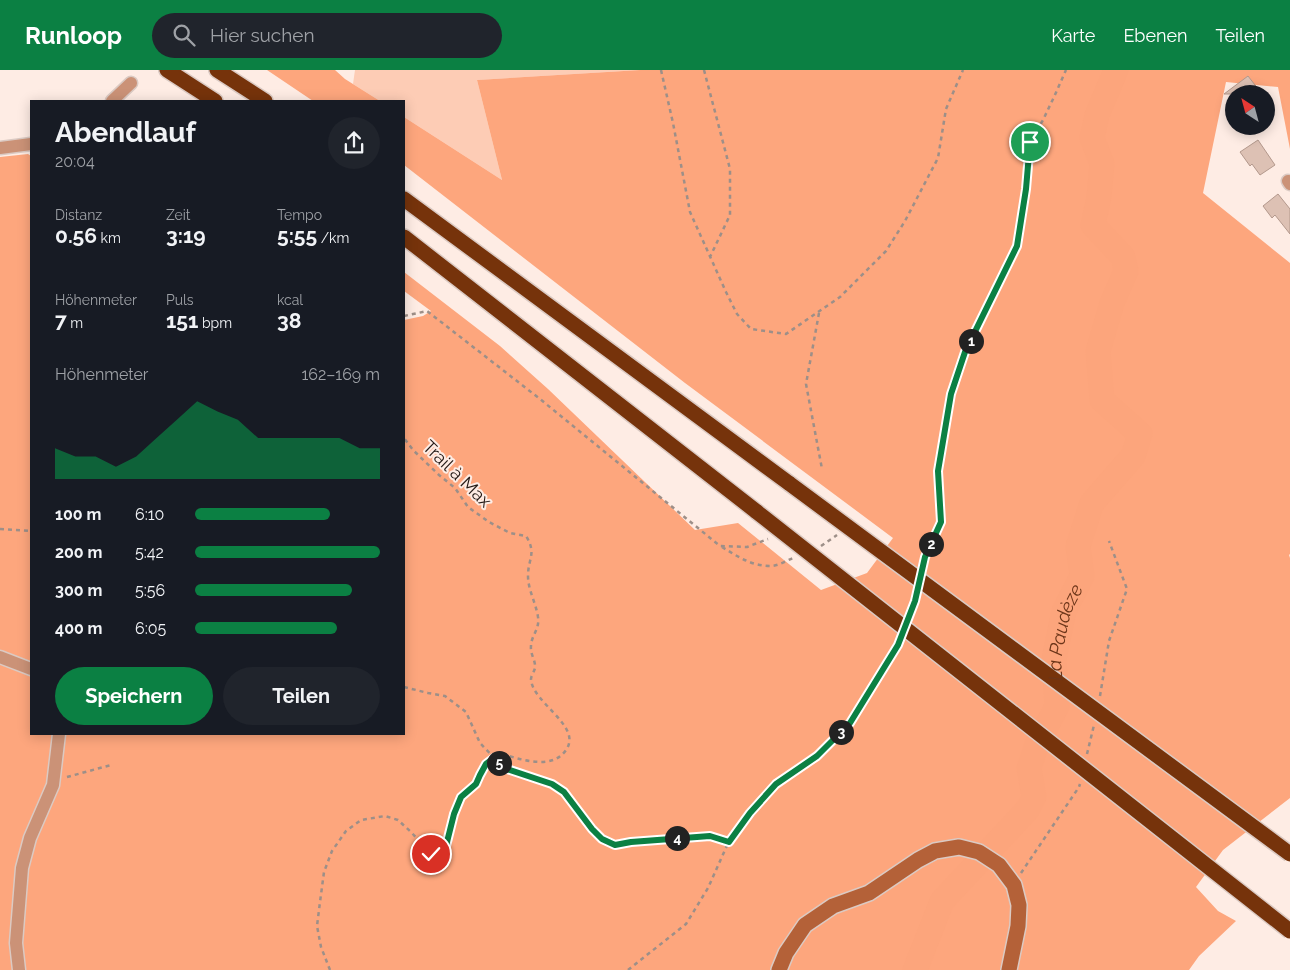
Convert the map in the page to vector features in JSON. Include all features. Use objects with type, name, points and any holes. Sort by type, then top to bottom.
[{"type":"highway","points":[[167,70],[213,100]]},
{"type":"highway","points":[[217,70],[263,100]]},
{"type":"highway","points":[[405,200],[1290,854]]},
{"type":"highway","points":[[405,238],[1290,931]]},
{"type":"street","points":[[113,100],[131,83]]},
{"type":"street","points":[[0,148],[30,144]]},
{"type":"street","points":[[0,656],[30,669]]},
{"type":"street","points":[[19,970],[16,943],[22,868],[30,838],[53,785],[59,735]]},
{"type":"street","points":[[778,970],[786,953],[805,925],[833,906],[869,893],[935,850],[959,847],[980,852],[999,865],[1014,885],[1019,905],[1018,926],[1009,970]]},
{"type":"path","points":[[661,70],[690,212],[710,257],[737,314],[751,329],[786,334],[840,297],[886,252],[905,221],[938,158],[946,109],[963,70]]},
{"type":"path","points":[[704,70],[730,169],[730,215],[710,257]]},
{"type":"path","points":[[923,566],[925,557],[941,522],[938,471],[951,394],[965,352],[1017,246],[1026,189],[1030,142],[1066,70]]},
{"type":"path","points":[[405,316],[427,311],[540,399],[720,546],[747,547],[773,538]]},
{"type":"path","points":[[819,311],[806,384],[822,469]]},
{"type":"path","name":"Trail à Max","points":[[405,439],[413,450],[455,488],[468,507],[496,526],[510,533],[526,536],[532,545],[528,578],[538,618],[538,628],[530,647],[535,669],[531,679],[534,689],[565,725],[570,738],[567,749],[557,759],[544,763],[499,753],[494,758]]},
{"type":"path","points":[[0,529],[30,531]]},
{"type":"path","points":[[908,619],[917,592]]},
{"type":"path","points":[[628,970],[686,924],[708,888],[729,842],[750,813],[776,784],[817,756],[850,723],[902,636]]},
{"type":"path","points":[[405,688],[428,694],[445,696],[466,712],[480,743],[504,768],[552,784],[564,792],[602,839],[615,845],[710,836],[729,842]]},
{"type":"path","points":[[330,970],[321,947],[317,926],[324,872],[332,851],[346,831],[361,820],[385,816],[398,820],[431,854],[439,854],[446,846],[454,814],[461,797],[476,784],[486,764],[494,758]]},
{"type":"path","points":[[54,781],[111,765]]},
{"type":"shaded area","points":[[267,70],[335,70],[345,79],[378,100],[312,100]]},
{"type":"shaded area","points":[[355,70],[640,70],[477,80],[502,180],[405,118],[405,100],[378,100],[353,84]]},
{"type":"shaded area","points":[[640,70],[1290,70],[1290,149],[1278,87],[1275,85],[1226,82],[1203,193],[1290,263],[1290,798],[1223,850],[1196,887],[1218,911],[1236,921],[1199,956],[1189,970],[0,970],[0,157],[30,155],[30,735],[405,735],[405,320],[423,316],[431,311],[405,292],[405,273],[500,346],[548,389],[695,530],[738,523],[821,590],[867,573],[893,538],[685,383],[405,166],[405,118],[502,180],[477,80]]},
{"type":"building","points":[[1248,76],[1255,85],[1236,85]]},
{"type":"building","points":[[1258,140],[1275,165],[1260,175],[1252,164],[1250,166],[1240,152]]},
{"type":"building","points":[[1278,194],[1290,209],[1290,234],[1275,215],[1272,218],[1263,206]]},
{"type":"waterway","name":"La Paudèze","points":[[915,970],[942,901],[1028,809],[1034,797],[1029,768],[1037,744],[1057,706],[1054,659],[1064,611],[1082,576],[1078,546],[1092,503],[1133,456],[1140,434],[1102,400],[1098,351],[1112,303],[1126,271],[1123,257],[1093,225],[1099,197],[1102,164],[1092,138],[1097,115],[1116,70]]},
{"type":"route","points":[[431,854],[439,854],[446,846],[454,814],[461,797],[476,784],[486,764],[494,758],[504,768],[552,784],[564,792],[592,829],[602,839],[615,845],[710,836],[729,842],[750,813],[776,784],[817,756],[850,723],[898,645],[915,601],[925,557],[941,522],[938,471],[951,394],[965,352],[1017,246],[1026,189],[1030,142]]}]
